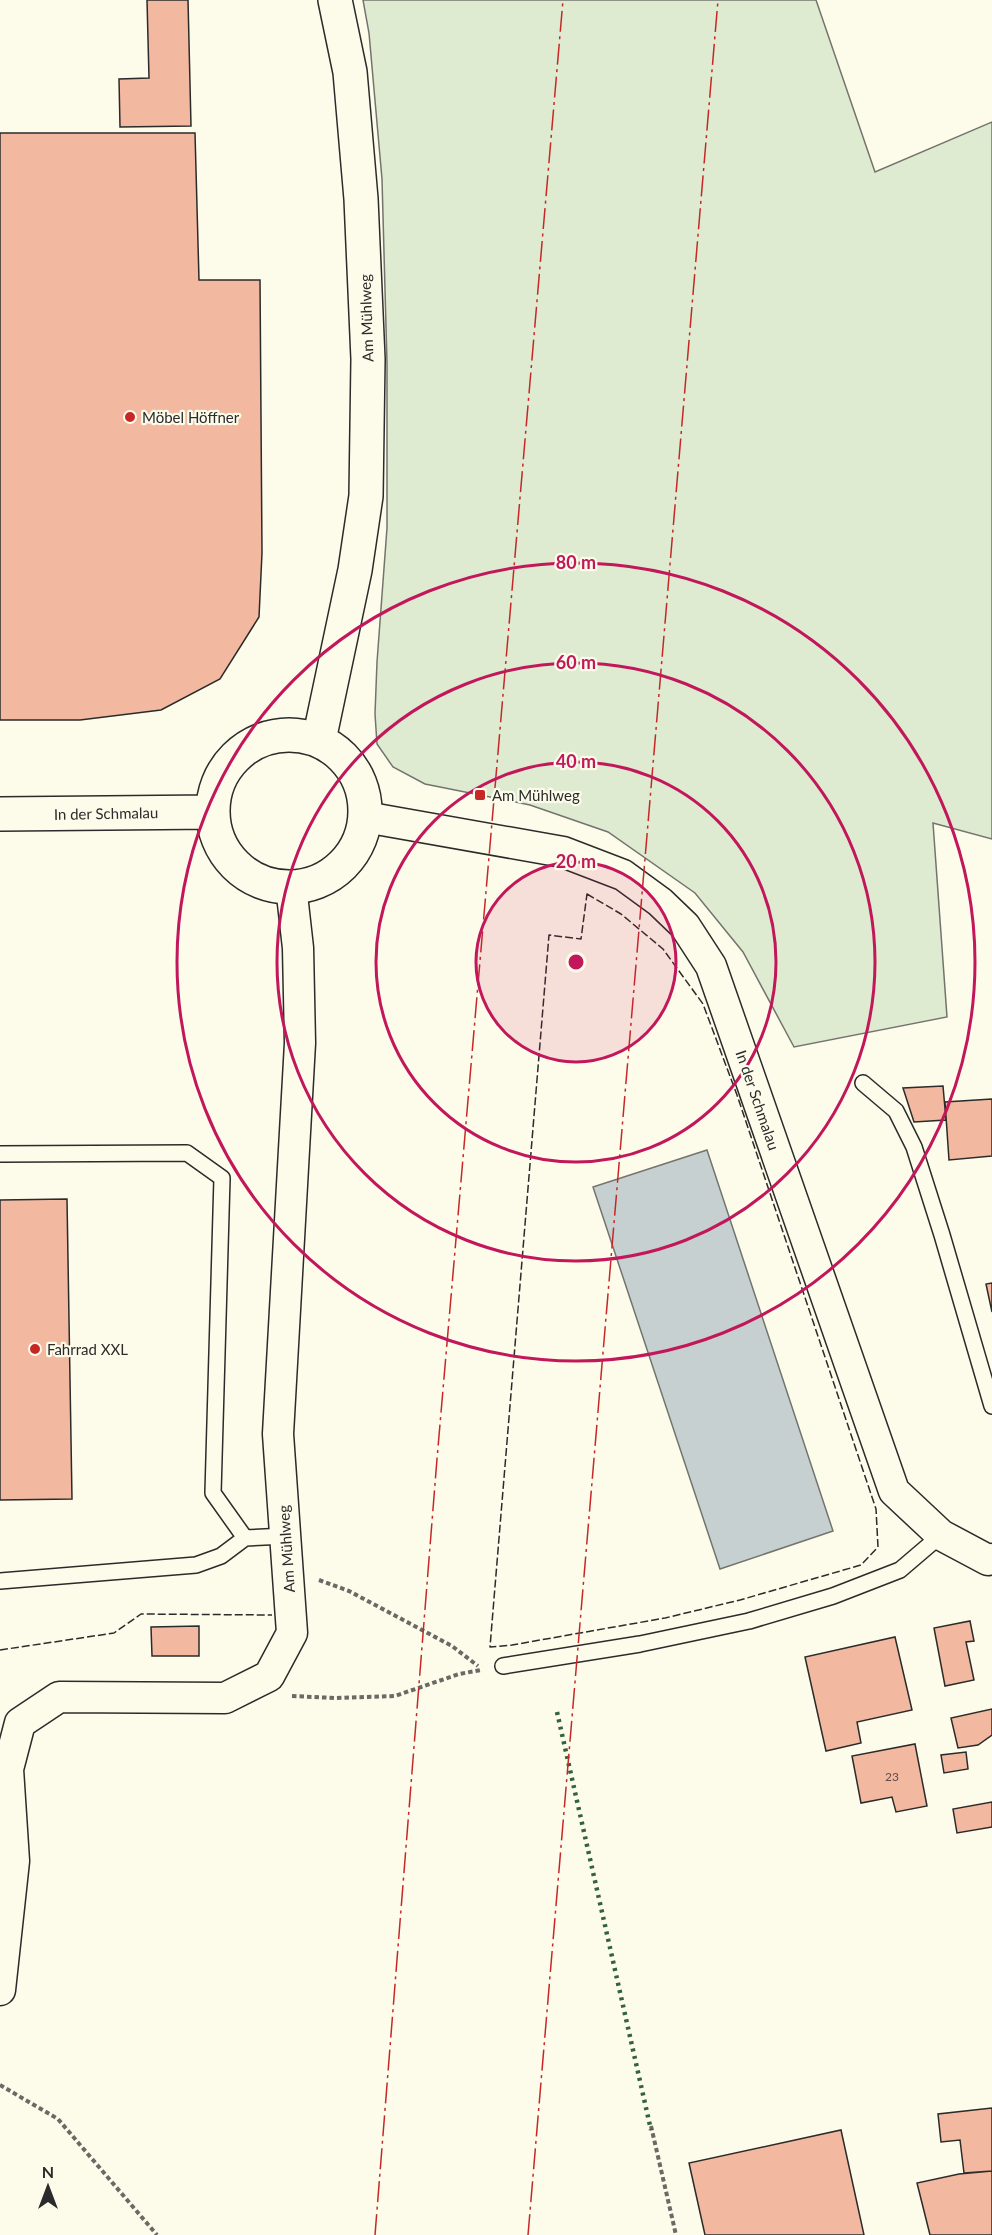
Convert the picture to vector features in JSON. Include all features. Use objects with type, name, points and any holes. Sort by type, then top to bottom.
[{"type":"main road","name":"Am Mühlweg","points":[[318,741],[355,570],[366,496],[368,359],[361,199],[350,72],[335,0]]},
{"type":"main road","points":[[294,735],[318,741],[339,753],[354,772],[363,793],[365,817],[360,839],[349,858],[333,873],[313,883],[291,886],[268,884],[246,873],[228,856],[217,835],[213,812],[217,787],[228,765],[247,748],[269,737],[294,735]]},
{"type":"main road","name":"In der Schmalau","points":[[0,814],[213,812]]},
{"type":"street","name":"In der Schmalau","points":[[365,817],[563,852],[624,875],[660,902],[685,926],[711,966],[894,1491],[941,1535],[992,1560]]},
{"type":"street","name":"Am Mühlweg","points":[[0,1990],[14,1861],[8,1769],[20,1723],[59,1697],[225,1698],[269,1676],[292,1633],[278,1434],[300,1043],[298,948],[291,886]]},
{"type":"lane","points":[[863,1083],[896,1111],[914,1147],[992,1406]]},
{"type":"lane","points":[[0,1154],[187,1153],[222,1178],[213,1492],[245,1538]]},
{"type":"lane","points":[[503,1666],[651,1641],[749,1621],[822,1599],[900,1570],[941,1535]]},
{"type":"lane","points":[[0,1581],[196,1565],[220,1556],[245,1538],[286,1536]]},
{"type":"path","points":[[255,1683],[271,1695],[335,1698],[395,1696],[459,1674],[484,1670],[452,1646],[349,1591],[313,1577],[288,1574]]},
{"type":"path","points":[[0,2085],[58,2119],[157,2235]]},
{"type":"path","points":[[651,2126],[676,2235]]},
{"type":"green space","points":[[363,0],[816,0],[875,172],[992,122],[992,839],[933,823],[947,1017],[794,1047],[743,952],[695,893],[608,832],[530,805],[425,784],[393,767],[377,744],[375,714],[377,662],[387,528],[387,363],[382,179],[369,33]]},
{"type":"shaded area","points":[[707,1150],[833,1531],[720,1569],[593,1187]]},
{"type":"building","points":[[147,0],[188,0],[191,126],[120,127],[119,79],[149,78]]},
{"type":"building","name":"Möbel Höffner","points":[[0,133],[195,133],[199,280],[260,280],[262,553],[259,617],[220,679],[161,710],[80,720],[0,720]]},
{"type":"building","points":[[943,1086],[946,1120],[914,1122],[903,1088]]},
{"type":"building","points":[[992,1099],[992,1156],[949,1160],[945,1102]]},
{"type":"building","name":"Fahrrad XXL","points":[[67,1199],[72,1499],[0,1500],[0,1200]]},
{"type":"building","points":[[992,1283],[992,1312],[986,1284]]},
{"type":"building","points":[[970,1621],[974,1641],[966,1642],[974,1680],[945,1686],[934,1628]]},
{"type":"building","points":[[199,1626],[199,1656],[152,1656],[151,1627]]},
{"type":"building","points":[[895,1637],[912,1710],[857,1722],[861,1743],[826,1751],[805,1657]]},
{"type":"building","points":[[992,1709],[992,1735],[978,1745],[958,1748],[951,1718]]},
{"type":"building","points":[[915,1744],[927,1806],[896,1812],[892,1797],[861,1803],[852,1756]]},
{"type":"building","points":[[966,1752],[968,1769],[944,1773],[941,1755]]},
{"type":"building","points":[[992,1802],[992,1827],[957,1833],[953,1809]]},
{"type":"building","points":[[992,2108],[992,2171],[964,2173],[960,2140],[941,2142],[938,2114]]},
{"type":"building","points":[[841,2130],[864,2235],[705,2235],[689,2163]]},
{"type":"building","points":[[992,2171],[992,2235],[930,2235],[917,2183],[959,2174]]},
{"type":"hedge","points":[[557,1712],[651,2130]]},
{"type":"fence","points":[[587,894],[621,914],[663,949],[703,1004],[737,1095],[876,1509],[878,1547],[861,1565],[740,1600],[665,1618],[490,1647],[549,935],[581,939],[587,894]]},
{"type":"fence","points":[[0,1650],[114,1633],[141,1614],[272,1615]]},
{"type":"power","points":[[375,2235],[437,1459],[563,0]]},
{"type":"power","points":[[528,2235],[718,0]]},
{"type":"place","name":"Möbel Höffner","points":[[130,417]]},
{"type":"place","name":"Am Mühlweg","points":[[480,795]]},
{"type":"place","name":"Fahrrad XXL","points":[[35,1349]]}]
